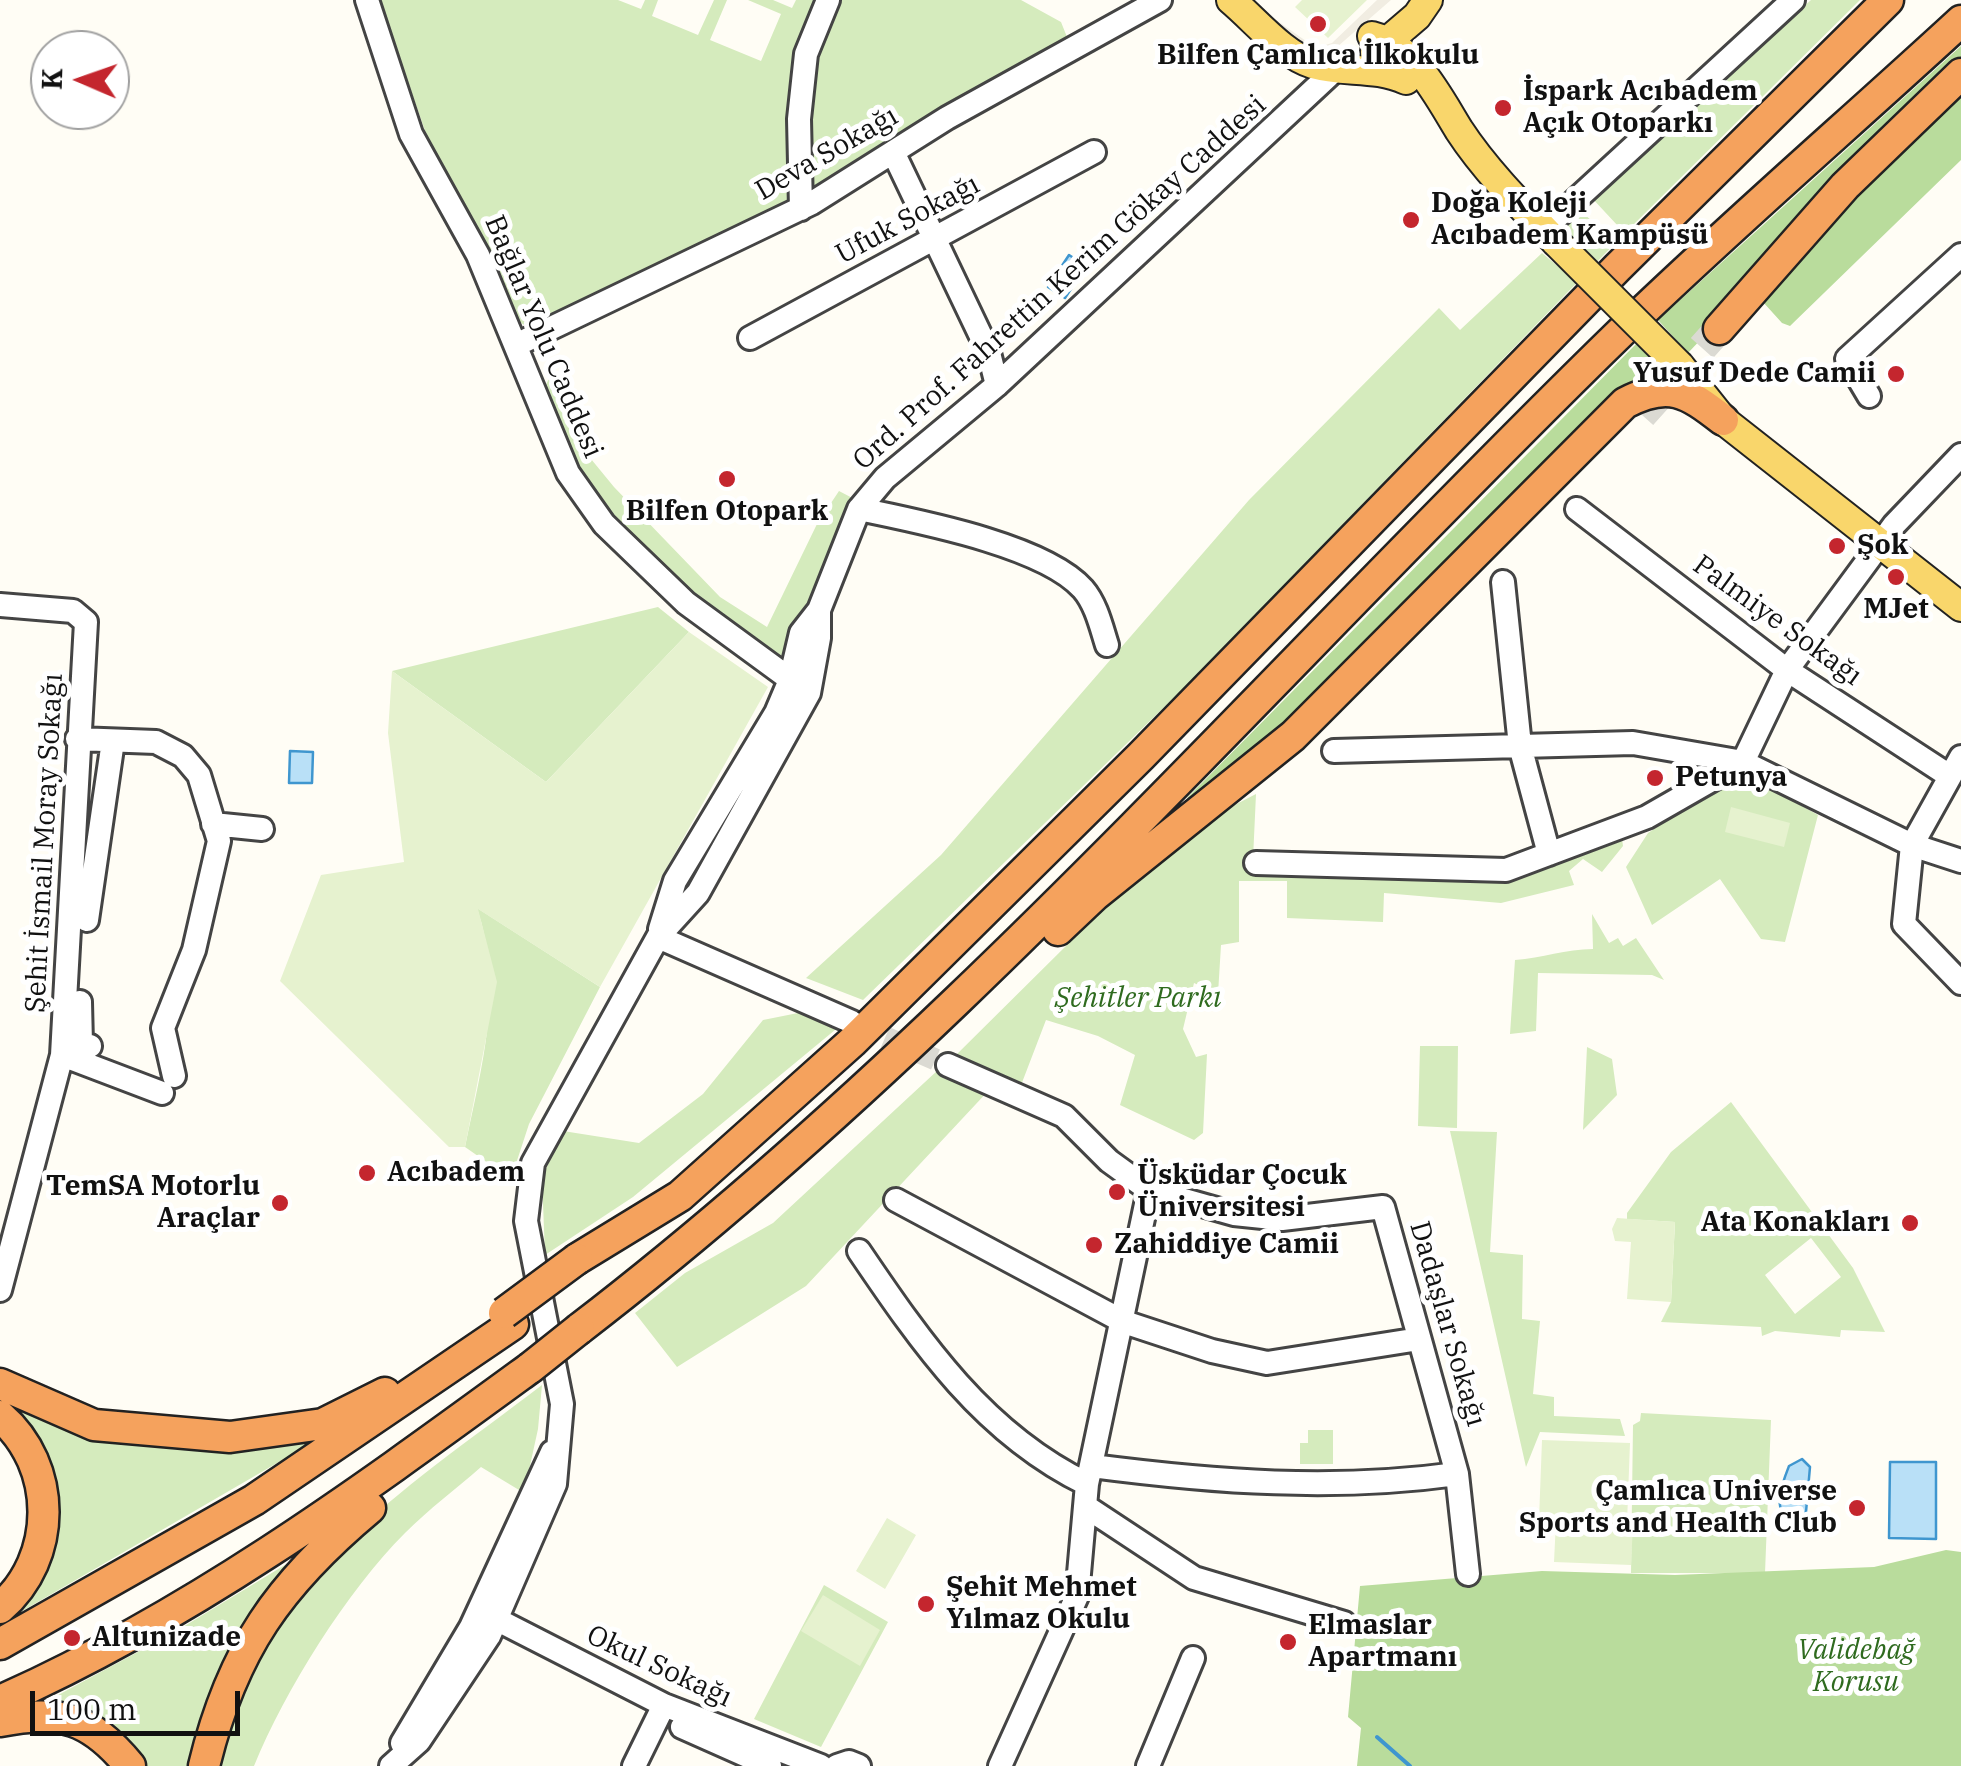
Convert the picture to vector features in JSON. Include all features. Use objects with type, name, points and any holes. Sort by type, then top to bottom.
[{"type":"highway","points":[[0,1644],[254,1500],[680,1196],[852,1042],[1040,858],[1617,268],[1888,0]]},
{"type":"highway","points":[[1772,194],[1961,6]]},
{"type":"highway","points":[[0,1702],[50,1679],[237,1575],[336,1510],[530,1368],[782,1165],[1036,924],[1616,336],[1961,21]]},
{"type":"highway","points":[[1720,329],[1845,186],[1961,74]]},
{"type":"highway","points":[[1229,791],[1306,722],[1625,403],[1661,390],[1690,394],[1723,420]]},
{"type":"highway","points":[[881,1072],[1000,986],[1095,895],[1321,725],[1369,684],[1642,415]]},
{"type":"highway","points":[[0,1384],[94,1426],[160,1434],[246,1436],[323,1424],[508,1319]]},
{"type":"highway","points":[[0,1366],[95,1414],[160,1434]]},
{"type":"highway","points":[[204,1766],[236,1664],[292,1578],[530,1368]]},
{"type":"highway","points":[[0,1416],[29,1451],[41,1481],[44,1514],[38,1555],[20,1588],[0,1608]]},
{"type":"highway","points":[[0,1721],[46,1715],[91,1727],[130,1766]]},
{"type":"main road","points":[[1231,0],[1327,78],[1380,69],[1411,74]]},
{"type":"main road","points":[[1327,78],[1380,43],[1419,5]]},
{"type":"main road","points":[[1411,74],[1410,42],[1419,5]]},
{"type":"main road","points":[[1380,43],[1449,108],[1459,130],[1550,235],[1680,366],[1961,607]]},
{"type":"main road","points":[[1680,366],[1723,420],[1884,540],[1961,589]]},
{"type":"street","name":"Bağlar Yolu Caddesi","points":[[366,0],[416,146],[467,233],[516,344],[558,456],[587,503],[686,603],[800,686]]},
{"type":"street","points":[[802,208],[799,119],[806,54],[828,0]]},
{"type":"street","name":"Deva Sokağı","points":[[516,344],[802,208],[946,118],[1160,0]]},
{"type":"street","points":[[1550,235],[1793,0]]},
{"type":"street","name":"Ord. Prof. Fahrettin Kerim Gökay Caddesi","points":[[390,1766],[484,1623],[563,1426],[560,1375],[526,1221],[533,1163],[658,937],[675,881],[776,712],[800,686],[801,633],[819,610],[859,509],[886,478],[997,385],[1327,78]]},
{"type":"street","name":"Ufuk Sokağı","points":[[750,338],[1094,152]]},
{"type":"street","points":[[894,154],[989,352],[997,385]]},
{"type":"street","points":[[1869,396],[1846,359],[1961,255]]},
{"type":"street","points":[[1256,863],[1506,870],[1648,817],[1742,762],[1786,670],[1884,540],[1961,454]]},
{"type":"street","points":[[859,509],[947,527],[1062,572],[1083,589],[1107,645]]},
{"type":"street","name":"Palmiye Sokağı","points":[[1576,509],[1786,670],[1955,766]]},
{"type":"street","points":[[1503,582],[1520,746],[1549,854]]},
{"type":"street","name":"Şehit İsmail Moray Sokağı","points":[[0,604],[73,611],[86,622],[76,739],[75,875],[62,1055],[0,1290]]},
{"type":"street","points":[[62,1055],[168,1084],[163,1028],[194,950],[211,891],[219,841],[198,774],[183,756],[156,742],[76,739]]},
{"type":"street","points":[[90,1046],[81,1044],[78,1020],[89,893],[113,740]]},
{"type":"street","points":[[1334,751],[1633,743],[1742,762],[1912,844],[1961,861]]},
{"type":"street","points":[[1955,766],[1912,844],[1904,924],[1961,983]]},
{"type":"street","points":[[214,824],[262,829]]},
{"type":"street","points":[[658,937],[852,1022]]},
{"type":"street","name":"Dadaşlar Sokağı","points":[[948,1064],[1064,1116],[1108,1161],[1150,1190],[1234,1214],[1282,1219],[1355,1206],[1383,1207],[1458,1474],[1468,1574]]},
{"type":"street","points":[[1000,1766],[1078,1596],[1089,1486],[1150,1190]]},
{"type":"street","points":[[896,1200],[1124,1322],[1212,1351],[1267,1363],[1420,1339]]},
{"type":"street","points":[[860,1251],[929,1355],[1014,1441],[1089,1486],[1194,1578],[1344,1623]]},
{"type":"street","points":[[1089,1486],[1214,1482],[1326,1486],[1458,1474]]},
{"type":"street","points":[[484,1623],[770,1766]]},
{"type":"street","points":[[1148,1766],[1192,1658]]},
{"type":"street","points":[[634,1766],[661,1710]]},
{"type":"street","name":"Okul Sokağı","points":[[661,1710],[821,1766]]},
{"type":"street","points":[[837,1766],[848,1762],[859,1766]]},
{"type":"green space","points":[[379,0],[618,0],[641,9],[645,0],[658,0],[652,16],[698,35],[714,0],[727,0],[710,40],[761,61],[781,14],[748,0],[773,0],[792,8],[796,0],[1021,0],[1061,22],[1067,37],[787,204],[529,328],[518,321],[480,235],[429,142]]},
{"type":"green space","points":[[1302,0],[1367,0],[1328,38],[1295,7]]},
{"type":"green space","points":[[1811,0],[1860,0],[1626,232],[1189,683],[863,1000],[806,978],[941,855],[1249,500],[1439,308],[1460,330],[1542,253],[1560,268],[1578,246],[1560,228],[1580,210],[1608,236],[1618,226],[1591,197]]},
{"type":"green space","points":[[1961,46],[1961,63],[1688,353],[1658,320]]},
{"type":"green space","points":[[1961,85],[1961,160],[1790,326],[1782,323],[1763,302],[1775,282]]},
{"type":"green space","points":[[1638,342],[1672,379],[1325,697],[1192,804],[1187,798]]},
{"type":"green space","points":[[549,379],[573,437],[614,487],[720,597],[767,627],[817,524],[839,491],[860,502],[779,663],[662,569],[610,513],[566,445],[544,388]]},
{"type":"green space","points":[[658,607],[689,632],[546,782],[392,671]]},
{"type":"green space","points":[[689,632],[768,687],[600,987],[478,909],[497,982],[465,1147],[449,1147],[280,981],[321,875],[404,862],[388,733],[392,671],[546,782]]},
{"type":"green space","points":[[1746,775],[1818,815],[1785,942],[1761,939],[1720,879],[1652,925],[1626,867],[1648,833],[1681,811],[1678,804]]},
{"type":"green space","name":"Şehitler Parkı","points":[[1256,794],[1253,859],[1503,864],[1620,824],[1623,846],[1602,872],[1583,859],[1569,871],[1574,885],[1501,903],[1384,893],[1383,922],[1287,918],[1287,881],[1239,881],[1239,942],[1221,945],[1218,994],[1194,983],[1183,1029],[1196,1057],[1207,1054],[1203,1133],[1194,1140],[1120,1105],[1135,1055],[1098,1036],[1046,1020],[1018,1093],[954,1057],[1071,941],[1092,907],[1217,814]]},
{"type":"green space","points":[[1731,807],[1790,823],[1784,847],[1725,832]]},
{"type":"green space","points":[[477,908],[600,987],[529,1124],[511,1179],[465,1147],[490,998],[485,938]]},
{"type":"green space","points":[[1592,914],[1609,943],[1618,938],[1623,946],[1636,938],[1664,980],[1652,975],[1538,973],[1536,1031],[1510,1034],[1515,960],[1593,949]]},
{"type":"green space","points":[[808,1011],[841,1025],[633,1197],[545,1255],[542,1178],[563,1131],[639,1143],[703,1094],[763,1020]]},
{"type":"green space","points":[[1420,1046],[1458,1046],[1457,1128],[1418,1126]]},
{"type":"green space","points":[[1587,1047],[1612,1059],[1617,1095],[1583,1130]]},
{"type":"green space","points":[[938,1070],[990,1089],[806,1286],[677,1367],[635,1313],[685,1273],[773,1223]]},
{"type":"green space","points":[[1731,1102],[1853,1268],[1885,1332],[1841,1330],[1840,1337],[1775,1331],[1762,1336],[1761,1327],[1661,1322],[1671,1302],[1675,1222],[1627,1219],[1627,1213],[1671,1152]],"holes":[[[1811,1238],[1841,1277],[1795,1314],[1765,1275]]]},
{"type":"green space","points":[[1450,1131],[1497,1132],[1490,1252],[1523,1255],[1522,1319],[1540,1321],[1533,1394],[1554,1397],[1554,1416],[1620,1419],[1625,1436],[1540,1432],[1526,1467]]},
{"type":"green space","points":[[1617,1218],[1675,1222],[1671,1302],[1627,1299],[1631,1242],[1615,1241],[1612,1229]]},
{"type":"green space","points":[[542,1385],[538,1429],[524,1493],[481,1467],[423,1516],[361,1583],[319,1643],[254,1766],[219,1766],[240,1699],[268,1641],[302,1590],[387,1504]]},
{"type":"green space","points":[[0,1392],[102,1434],[161,1448],[233,1450],[327,1434],[12,1617],[24,1602],[51,1540],[0,1403]]},
{"type":"green space","points":[[1641,1413],[1771,1420],[1765,1573],[1631,1573],[1633,1425],[1640,1421]]},
{"type":"green space","points":[[1308,1430],[1333,1430],[1333,1464],[1300,1464],[1300,1443],[1308,1443]]},
{"type":"green space","points":[[1542,1440],[1630,1443],[1627,1523],[1633,1524],[1631,1565],[1554,1562],[1556,1521],[1539,1520]]},
{"type":"green space","points":[[887,1518],[916,1535],[885,1589],[856,1571]]},
{"type":"green space","name":"Validebağ Korusu","points":[[1946,1550],[1961,1552],[1961,1766],[1357,1766],[1361,1728],[1348,1717],[1360,1586],[1542,1571],[1675,1575],[1874,1567]]},
{"type":"green space","points":[[298,1557],[195,1766],[137,1766],[34,1708],[173,1633]]},
{"type":"green space","points":[[824,1585],[888,1622],[821,1747],[754,1719]]},
{"type":"green space","points":[[823,1595],[880,1630],[860,1666],[801,1631]]},
{"type":"shaded area","points":[[1248,0],[1313,46],[1322,46],[1332,43],[1377,0],[1391,0],[1329,54],[1309,51]]},
{"type":"water","points":[[1069,255],[1086,266],[1065,298],[1048,287]]},
{"type":"water","points":[[290,751],[313,752],[312,783],[289,783]]},
{"type":"water","points":[[1802,1459],[1810,1467],[1806,1512],[1800,1521],[1787,1522],[1780,1509],[1782,1487],[1789,1466]]},
{"type":"water","points":[[1890,1462],[1936,1462],[1936,1539],[1889,1538]]},
{"type":"waterway","points":[[1377,1737],[1410,1766]]},
{"type":"tunnel","points":[[1642,415],[1719,329]]},
{"type":"tunnel","points":[[855,1024],[948,1065]]},
{"type":"place","name":"Bilfen Çamlıca İlkokulu","points":[[1318,24]]},
{"type":"place","name":"İspark Acıbadem Açık Otoparkı","points":[[1503,108]]},
{"type":"place","name":"Doğa Koleji Acıbadem Kampüsü","points":[[1411,220]]},
{"type":"place","name":"Yusuf Dede Camii","points":[[1896,374]]},
{"type":"place","name":"Bilfen Otopark","points":[[727,479]]},
{"type":"place","name":"Şok","points":[[1837,546]]},
{"type":"place","name":"MJet","points":[[1896,577]]},
{"type":"place","name":"Petunya","points":[[1655,778]]},
{"type":"place","name":"Acıbadem","points":[[367,1173]]},
{"type":"place","name":"Üsküdar Çocuk Üniversitesi","points":[[1117,1192]]},
{"type":"place","name":"TemSA Motorlu Araçlar","points":[[280,1203]]},
{"type":"place","name":"Ata Konakları","points":[[1910,1223]]},
{"type":"place","name":"Zahiddiye Camii","points":[[1094,1245]]},
{"type":"place","name":"Çamlıca Universe Sports and Health Club","points":[[1857,1508]]},
{"type":"place","name":"Şehit Mehmet Yılmaz Okulu","points":[[926,1604]]},
{"type":"place","name":"Altunizade","points":[[72,1638]]},
{"type":"place","name":"Elmaslar Apartmanı","points":[[1288,1642]]}]
